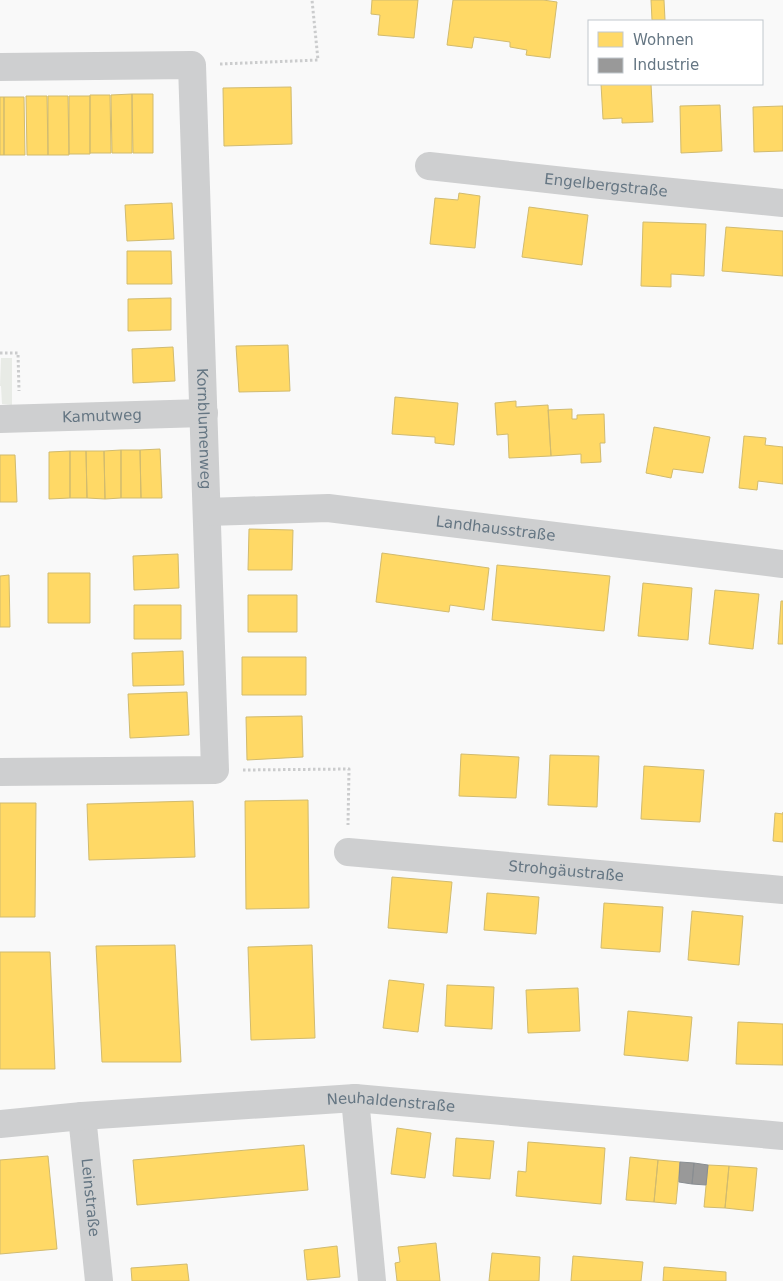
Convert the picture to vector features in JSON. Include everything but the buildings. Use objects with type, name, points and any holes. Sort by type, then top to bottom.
[{"type":"street","points":[[0,67],[192,64]]},
{"type":"street","name":"Kornblumenweg","points":[[192,64],[215,770]]},
{"type":"street","name":"Engelbergstraße","points":[[429,166],[783,203]]},
{"type":"street","name":"Kamutweg","points":[[10,419],[204,413]]},
{"type":"street","name":"Landhausstraße","points":[[207,512],[328,508],[783,564]]},
{"type":"street","points":[[0,772],[215,770]]},
{"type":"street","name":"Strohgäustraße","points":[[348,852],[783,890]]},
{"type":"street","points":[[355,1098],[372,1281]]},
{"type":"street","name":"Neuhaldenstraße","points":[[0,1124],[82,1116],[355,1098],[783,1136]]},
{"type":"street","name":"Leinstraße","points":[[82,1116],[99,1281]]},
{"type":"path","points":[[192,64],[318,60],[312,0]]},
{"type":"path","points":[[0,353],[18,353],[10,419]]},
{"type":"path","points":[[215,770],[349,769],[348,852]]},
{"type":"shaded area","points":[[1,358],[12,358],[12,405],[2,404],[0,386]]}]
